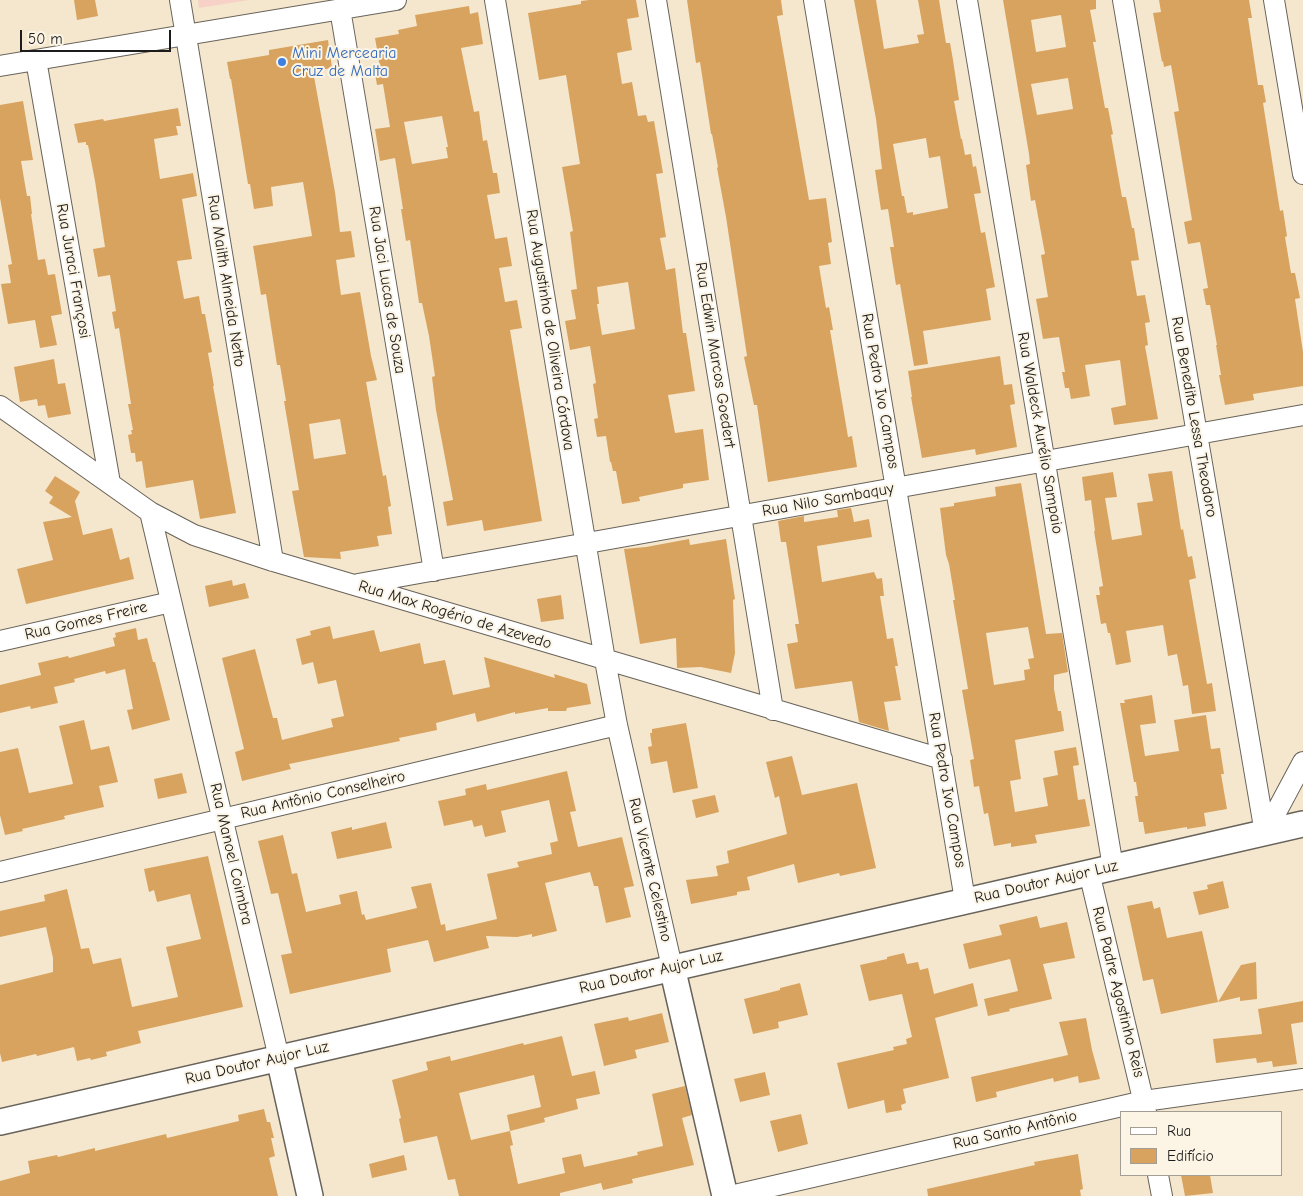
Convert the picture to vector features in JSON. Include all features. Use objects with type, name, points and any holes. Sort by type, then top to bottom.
[{"type":"street","name":"Rua Mailth Almeida Netto","points":[[180,0],[273,561]]},
{"type":"street","points":[[0,66],[396,0]]},
{"type":"street","name":"Rua Augustinho de Oliveira Córdova","points":[[495,0],[605,660]]},
{"type":"street","name":"Rua Edwin Marcos Goedert","points":[[656,0],[773,710]]},
{"type":"street","name":"Rua Pedro Ivo Campos","points":[[814,0],[965,900]]},
{"type":"street","name":"Rua Waldeck Aurélio Sampaio","points":[[967,0],[1113,866]]},
{"type":"street","name":"Rua Benedito Lessa Theodoro","points":[[1123,0],[1265,833]]},
{"type":"street","points":[[1274,0],[1303,174]]},
{"type":"street","name":"Rua Jaci Lucas de Souza","points":[[340,9],[434,571]]},
{"type":"street","name":"Rua Juraci Françosi","points":[[36,60],[110,482]]},
{"type":"street","name":"Rua Max Rogério de Azevedo","points":[[5,414],[110,482],[150,512],[194,535],[353,585],[942,759]]},
{"type":"street","name":"Rua Nilo Sambaquy","points":[[353,585],[1303,415]]},
{"type":"street","name":"Rua Manoel Coimbra","points":[[150,512],[310,1196]]},
{"type":"street","name":"Rua Gomes Freire","points":[[0,640],[171,602]]},
{"type":"street","name":"Rua Vicente Celestino","points":[[605,660],[617,725],[725,1196]]},
{"type":"street","name":"Rua Antônio Conselheiro","points":[[0,872],[617,725]]},
{"type":"street","points":[[1265,833],[1303,762]]},
{"type":"street","name":"Rua Doutor Aujor Luz","points":[[0,1122],[1303,824]]},
{"type":"street","name":"Rua Padre Agostinho Reis","points":[[1088,872],[1145,1106]]},
{"type":"street","name":"Rua Santo Antônio","points":[[1122,1111],[1303,1079]]},
{"type":"street","name":"Rua Santo Antônio","points":[[730,1196],[1120,1111]]},
{"type":"street","points":[[1158,1176],[1162,1196]]},
{"type":"shaded area","points":[[198,0],[249,0],[199,8]]},
{"type":"building","points":[[74,0],[95,0],[98,16],[77,20]]},
{"type":"building","points":[[636,0],[639,17],[627,19],[632,50],[617,53],[622,84],[632,82],[638,116],[646,115],[648,122],[654,121],[663,173],[656,174],[666,237],[660,238],[666,270],[675,268],[683,333],[686,333],[695,391],[668,395],[675,433],[703,429],[709,480],[683,484],[683,488],[639,497],[640,501],[622,504],[616,471],[613,471],[610,462],[606,436],[597,437],[594,419],[598,418],[593,384],[596,383],[590,346],[570,350],[565,321],[576,319],[571,290],[577,289],[570,232],[573,231],[562,167],[580,164],[566,75],[539,80],[528,13],[581,4],[581,1]],"holes":[[[628,282],[635,329],[602,335],[597,304],[599,304],[597,287]]]},
{"type":"building","points":[[687,0],[781,0],[783,15],[777,16],[809,200],[826,198],[832,242],[828,243],[831,264],[819,266],[826,308],[829,307],[833,330],[830,330],[848,437],[852,436],[857,467],[768,482],[757,405],[754,405],[744,357],[747,356],[726,217],[700,62],[696,63]]},
{"type":"building","points":[[854,0],[876,0],[884,49],[919,43],[917,35],[924,34],[918,0],[939,0],[946,43],[950,43],[953,60],[959,100],[954,101],[961,139],[965,155],[971,154],[973,167],[976,166],[981,193],[974,194],[981,233],[985,232],[995,287],[986,289],[991,320],[923,331],[928,364],[914,366],[900,284],[896,285],[890,247],[894,247],[888,209],[881,210],[875,170],[882,169],[876,119]],"holes":[[[926,138],[929,158],[940,156],[948,208],[913,215],[913,212],[907,213],[904,196],[902,196],[893,144]]]},
{"type":"building","points":[[1003,0],[1096,0],[1096,9],[1090,10],[1096,42],[1093,42],[1105,108],[1108,108],[1113,134],[1111,135],[1122,197],[1126,197],[1132,228],[1134,228],[1139,260],[1131,261],[1137,296],[1145,295],[1150,322],[1145,323],[1148,345],[1145,346],[1158,419],[1114,425],[1111,408],[1126,405],[1120,360],[1085,365],[1090,396],[1071,399],[1069,388],[1065,388],[1062,372],[1065,372],[1059,337],[1043,339],[1036,299],[1048,297],[1041,255],[1045,254],[1035,200],[1031,201],[1026,165],[1030,164]],"holes":[[[1061,15],[1066,47],[1036,52],[1031,20]],[[1068,78],[1073,109],[1037,115],[1031,84]]]},
{"type":"building","points":[[1159,0],[1249,0],[1252,18],[1248,18],[1258,85],[1263,85],[1266,102],[1263,103],[1280,211],[1283,210],[1291,273],[1295,273],[1300,298],[1295,299],[1303,352],[1303,386],[1253,394],[1254,400],[1225,405],[1210,305],[1206,305],[1203,289],[1208,288],[1200,242],[1188,244],[1184,222],[1192,220],[1174,112],[1179,111],[1171,65],[1164,67],[1162,62],[1153,13],[1161,12]]},
{"type":"building","points":[[469,6],[470,14],[478,12],[483,44],[461,48],[474,112],[479,111],[483,141],[487,140],[493,173],[497,173],[500,193],[487,195],[495,239],[507,237],[512,266],[499,268],[505,302],[517,300],[522,328],[510,330],[542,521],[484,531],[482,520],[447,526],[443,502],[453,500],[436,410],[432,377],[435,376],[429,336],[422,303],[419,303],[410,240],[406,241],[395,158],[380,161],[375,129],[390,127],[383,84],[377,85],[374,68],[380,67],[375,38],[399,34],[398,30],[417,26],[415,15]],"holes":[[[442,116],[448,147],[446,147],[448,158],[412,164],[404,122]]]},
{"type":"building","points":[[328,40],[332,68],[313,71],[335,192],[340,232],[351,231],[355,257],[336,260],[341,295],[360,292],[377,380],[366,382],[383,476],[386,475],[391,506],[388,507],[392,534],[377,536],[379,546],[340,552],[341,559],[304,557],[292,491],[299,490],[284,401],[286,401],[280,365],[277,365],[266,294],[261,295],[253,246],[312,236],[303,182],[271,187],[273,206],[254,209],[250,184],[248,184],[227,62],[269,55],[269,50]],"holes":[[[340,419],[346,454],[314,459],[309,424]]]},
{"type":"building","points":[[23,101],[33,160],[21,161],[27,196],[30,196],[38,260],[45,259],[48,275],[55,274],[62,314],[51,316],[57,345],[40,348],[35,320],[8,324],[1,284],[11,283],[8,265],[12,264],[0,198],[0,105]]},
{"type":"building","points":[[178,108],[181,126],[176,126],[178,135],[154,139],[160,179],[193,173],[197,196],[182,199],[192,259],[177,261],[184,299],[199,296],[202,314],[205,314],[212,352],[208,353],[213,386],[236,513],[200,519],[193,480],[146,488],[142,461],[136,462],[135,453],[131,453],[128,435],[132,434],[131,430],[133,430],[128,404],[131,404],[119,328],[115,329],[112,312],[116,311],[110,275],[98,277],[93,249],[105,247],[95,181],[88,145],[86,145],[86,142],[78,143],[74,124],[103,119],[104,121]]},
{"type":"building","points":[[1000,356],[1004,385],[1012,384],[1015,404],[1010,405],[1017,447],[976,455],[975,449],[922,458],[908,371]]},
{"type":"building","points":[[54,359],[58,384],[65,383],[71,414],[48,418],[45,405],[38,406],[37,399],[20,402],[14,367]]},
{"type":"building","points":[[1172,471],[1181,530],[1183,529],[1188,557],[1192,556],[1196,578],[1189,580],[1207,684],[1212,683],[1216,711],[1192,714],[1188,685],[1183,686],[1177,654],[1168,656],[1163,625],[1126,631],[1131,662],[1116,665],[1110,633],[1108,633],[1106,623],[1101,624],[1096,595],[1100,595],[1099,587],[1103,586],[1091,500],[1085,501],[1082,477],[1113,472],[1117,497],[1105,498],[1112,540],[1142,535],[1137,503],[1153,501],[1148,474]]},
{"type":"building","points":[[55,476],[80,492],[75,501],[83,535],[112,528],[120,560],[129,557],[134,579],[26,604],[17,569],[53,560],[43,522],[72,517],[49,503],[53,497],[45,491]]},
{"type":"building","points":[[1021,483],[1046,634],[1062,633],[1068,672],[1054,675],[1054,689],[1058,711],[1061,711],[1064,731],[1015,740],[1021,779],[1010,781],[1015,812],[1048,806],[1043,778],[1058,775],[1054,751],[1076,747],[1079,765],[1073,766],[1078,800],[1085,799],[1090,826],[1035,835],[1037,843],[1011,847],[1011,843],[994,846],[988,813],[984,814],[979,786],[974,787],[970,760],[974,759],[962,690],[968,689],[940,508],[954,506],[954,503],[996,496],[995,487]],"holes":[[[1028,627],[1034,658],[1028,659],[1030,669],[1024,670],[1025,680],[994,685],[986,633]]]},
{"type":"building","points":[[851,508],[854,522],[869,519],[872,537],[817,546],[822,582],[874,572],[877,579],[882,578],[884,596],[880,596],[887,639],[893,638],[898,666],[895,666],[901,700],[884,702],[889,731],[859,722],[852,681],[795,689],[787,644],[798,642],[795,624],[799,624],[786,542],[781,542],[778,521],[804,516],[804,522],[838,517],[837,510]]},
{"type":"building","points":[[689,539],[690,545],[726,539],[735,599],[733,600],[735,653],[731,673],[701,667],[677,668],[676,638],[640,644],[624,549]]},
{"type":"building","points":[[232,580],[233,586],[245,583],[249,598],[209,607],[205,586]]},
{"type":"building","points":[[561,595],[564,619],[541,622],[537,599]]},
{"type":"building","points":[[330,626],[333,639],[374,630],[380,652],[420,643],[424,664],[445,660],[453,695],[490,687],[484,657],[555,678],[554,674],[587,684],[591,704],[567,708],[566,711],[548,711],[548,708],[515,714],[515,712],[477,722],[475,713],[436,723],[437,730],[399,738],[400,741],[289,764],[291,769],[242,781],[235,752],[244,749],[222,658],[255,649],[273,718],[277,718],[282,740],[333,727],[331,719],[344,716],[336,680],[318,684],[313,662],[302,665],[296,639],[311,635],[310,631]]},
{"type":"building","points":[[136,628],[138,640],[147,638],[170,720],[132,730],[127,710],[133,709],[125,669],[106,674],[105,671],[74,679],[75,682],[54,687],[58,703],[31,709],[30,706],[0,713],[0,685],[41,675],[38,663],[68,656],[69,658],[115,646],[113,638],[116,637],[115,633]]},
{"type":"building","points":[[1152,695],[1156,723],[1140,725],[1145,756],[1179,751],[1174,720],[1206,715],[1211,749],[1220,748],[1224,774],[1221,774],[1227,809],[1204,813],[1206,826],[1145,834],[1143,822],[1139,822],[1135,796],[1138,796],[1136,782],[1134,782],[1120,703],[1125,703],[1124,700]]},
{"type":"building","points":[[84,720],[91,750],[109,746],[118,782],[99,786],[104,807],[64,816],[65,819],[5,835],[0,815],[0,752],[18,748],[29,793],[73,784],[59,726]]},
{"type":"building","points":[[686,723],[698,788],[673,793],[667,761],[651,764],[648,747],[652,746],[650,733],[652,733],[652,729]]},
{"type":"building","points":[[792,756],[802,795],[857,783],[876,868],[840,876],[839,873],[798,883],[794,864],[747,877],[750,890],[737,892],[737,895],[691,904],[686,880],[718,876],[716,866],[729,863],[727,851],[787,834],[779,796],[775,798],[766,762]]},
{"type":"building","points":[[567,771],[576,811],[570,812],[578,847],[622,837],[634,886],[624,888],[631,917],[606,923],[598,886],[594,886],[590,872],[545,883],[557,931],[532,937],[532,934],[517,937],[486,936],[489,948],[434,962],[428,940],[387,949],[391,972],[290,994],[281,955],[292,953],[278,893],[271,894],[258,841],[283,835],[292,874],[297,873],[306,912],[341,904],[339,895],[357,891],[362,915],[364,914],[366,920],[417,908],[411,887],[431,883],[441,925],[445,924],[446,931],[497,919],[487,874],[519,867],[517,862],[552,854],[550,843],[558,841],[549,800],[501,811],[506,832],[485,837],[482,825],[474,827],[472,820],[444,826],[438,801],[466,795],[465,789],[486,784],[487,790]]},
{"type":"building","points":[[182,773],[187,793],[158,799],[154,779]]},
{"type":"building","points":[[715,795],[719,812],[696,818],[692,800]]},
{"type":"building","points":[[386,822],[392,848],[337,859],[331,832],[352,827],[352,830]]},
{"type":"building","points":[[208,856],[243,1007],[138,1031],[141,1043],[106,1052],[107,1056],[91,1060],[90,1058],[77,1061],[74,1047],[2,1062],[0,1053],[0,985],[53,972],[53,958],[46,927],[0,937],[0,911],[45,901],[44,895],[67,889],[81,949],[89,948],[93,964],[121,958],[132,1007],[178,997],[166,947],[201,939],[190,894],[157,902],[154,890],[149,892],[144,869]]},
{"type":"building","points":[[1223,881],[1229,908],[1199,915],[1193,892],[1208,889],[1207,885]]},
{"type":"building","points":[[1152,901],[1154,909],[1160,907],[1167,938],[1202,931],[1218,1002],[1161,1014],[1153,979],[1143,981],[1127,906]]},
{"type":"building","points":[[1037,916],[1040,928],[1067,922],[1075,958],[1043,964],[1052,999],[988,1016],[984,999],[1018,991],[1010,959],[969,969],[963,944],[1002,935],[999,925]]},
{"type":"building","points":[[904,953],[907,964],[918,962],[920,970],[928,968],[934,994],[973,983],[978,1006],[935,1018],[949,1078],[903,1089],[906,1103],[901,1105],[902,1110],[886,1113],[884,1100],[848,1109],[837,1063],[894,1050],[893,1047],[907,1044],[906,1039],[912,1037],[902,994],[869,1001],[860,965]]},
{"type":"building","points":[[1256,962],[1257,999],[1240,1001],[1240,997],[1218,1002],[1241,965]]},
{"type":"building","points":[[800,983],[808,1015],[778,1022],[779,1028],[753,1034],[744,999]]},
{"type":"building","points":[[1303,1001],[1303,1022],[1291,1024],[1297,1064],[1273,1067],[1272,1061],[1257,1063],[1256,1058],[1216,1063],[1213,1039],[1262,1034],[1258,1009]]},
{"type":"building","points":[[662,1013],[669,1042],[635,1050],[637,1058],[604,1066],[594,1024],[628,1017],[629,1021]]},
{"type":"building","points":[[1086,1018],[1100,1079],[1079,1083],[1078,1076],[1054,1082],[1053,1078],[996,1092],[997,1097],[976,1102],[971,1077],[1068,1055],[1059,1022]]},
{"type":"building","points":[[562,1036],[572,1076],[595,1071],[600,1094],[576,1099],[578,1109],[544,1118],[545,1122],[510,1131],[513,1145],[510,1146],[518,1184],[565,1173],[562,1158],[581,1154],[584,1167],[638,1155],[637,1152],[663,1146],[652,1094],[685,1086],[692,1115],[682,1118],[694,1165],[632,1179],[633,1183],[603,1190],[601,1183],[560,1193],[560,1196],[459,1196],[455,1179],[448,1180],[437,1136],[404,1143],[399,1119],[401,1118],[392,1080],[428,1070],[426,1062],[450,1056],[451,1061],[523,1043],[524,1045]],"holes":[[[534,1075],[541,1107],[507,1115],[510,1131],[471,1140],[459,1093]]]},
{"type":"building","points":[[765,1072],[770,1095],[740,1102],[734,1079]]},
{"type":"building","points":[[264,1109],[274,1138],[271,1138],[275,1156],[269,1158],[278,1196],[0,1196],[0,1181],[30,1173],[28,1161],[57,1155],[58,1157],[95,1148],[95,1151],[166,1134],[167,1138],[239,1121],[238,1115]]},
{"type":"building","points":[[801,1114],[808,1144],[778,1152],[770,1121]]},
{"type":"building","points":[[1078,1154],[1083,1189],[1080,1190],[1081,1196],[928,1196],[927,1189],[1035,1165],[1034,1162]]},
{"type":"building","points":[[404,1155],[407,1170],[372,1178],[369,1164]]},
{"type":"building","points":[[1181,1176],[1210,1176],[1213,1193],[1185,1196]]},
{"type":"place","name":"Mini Mercearia Cruz de Malta","points":[[282,62]]}]
